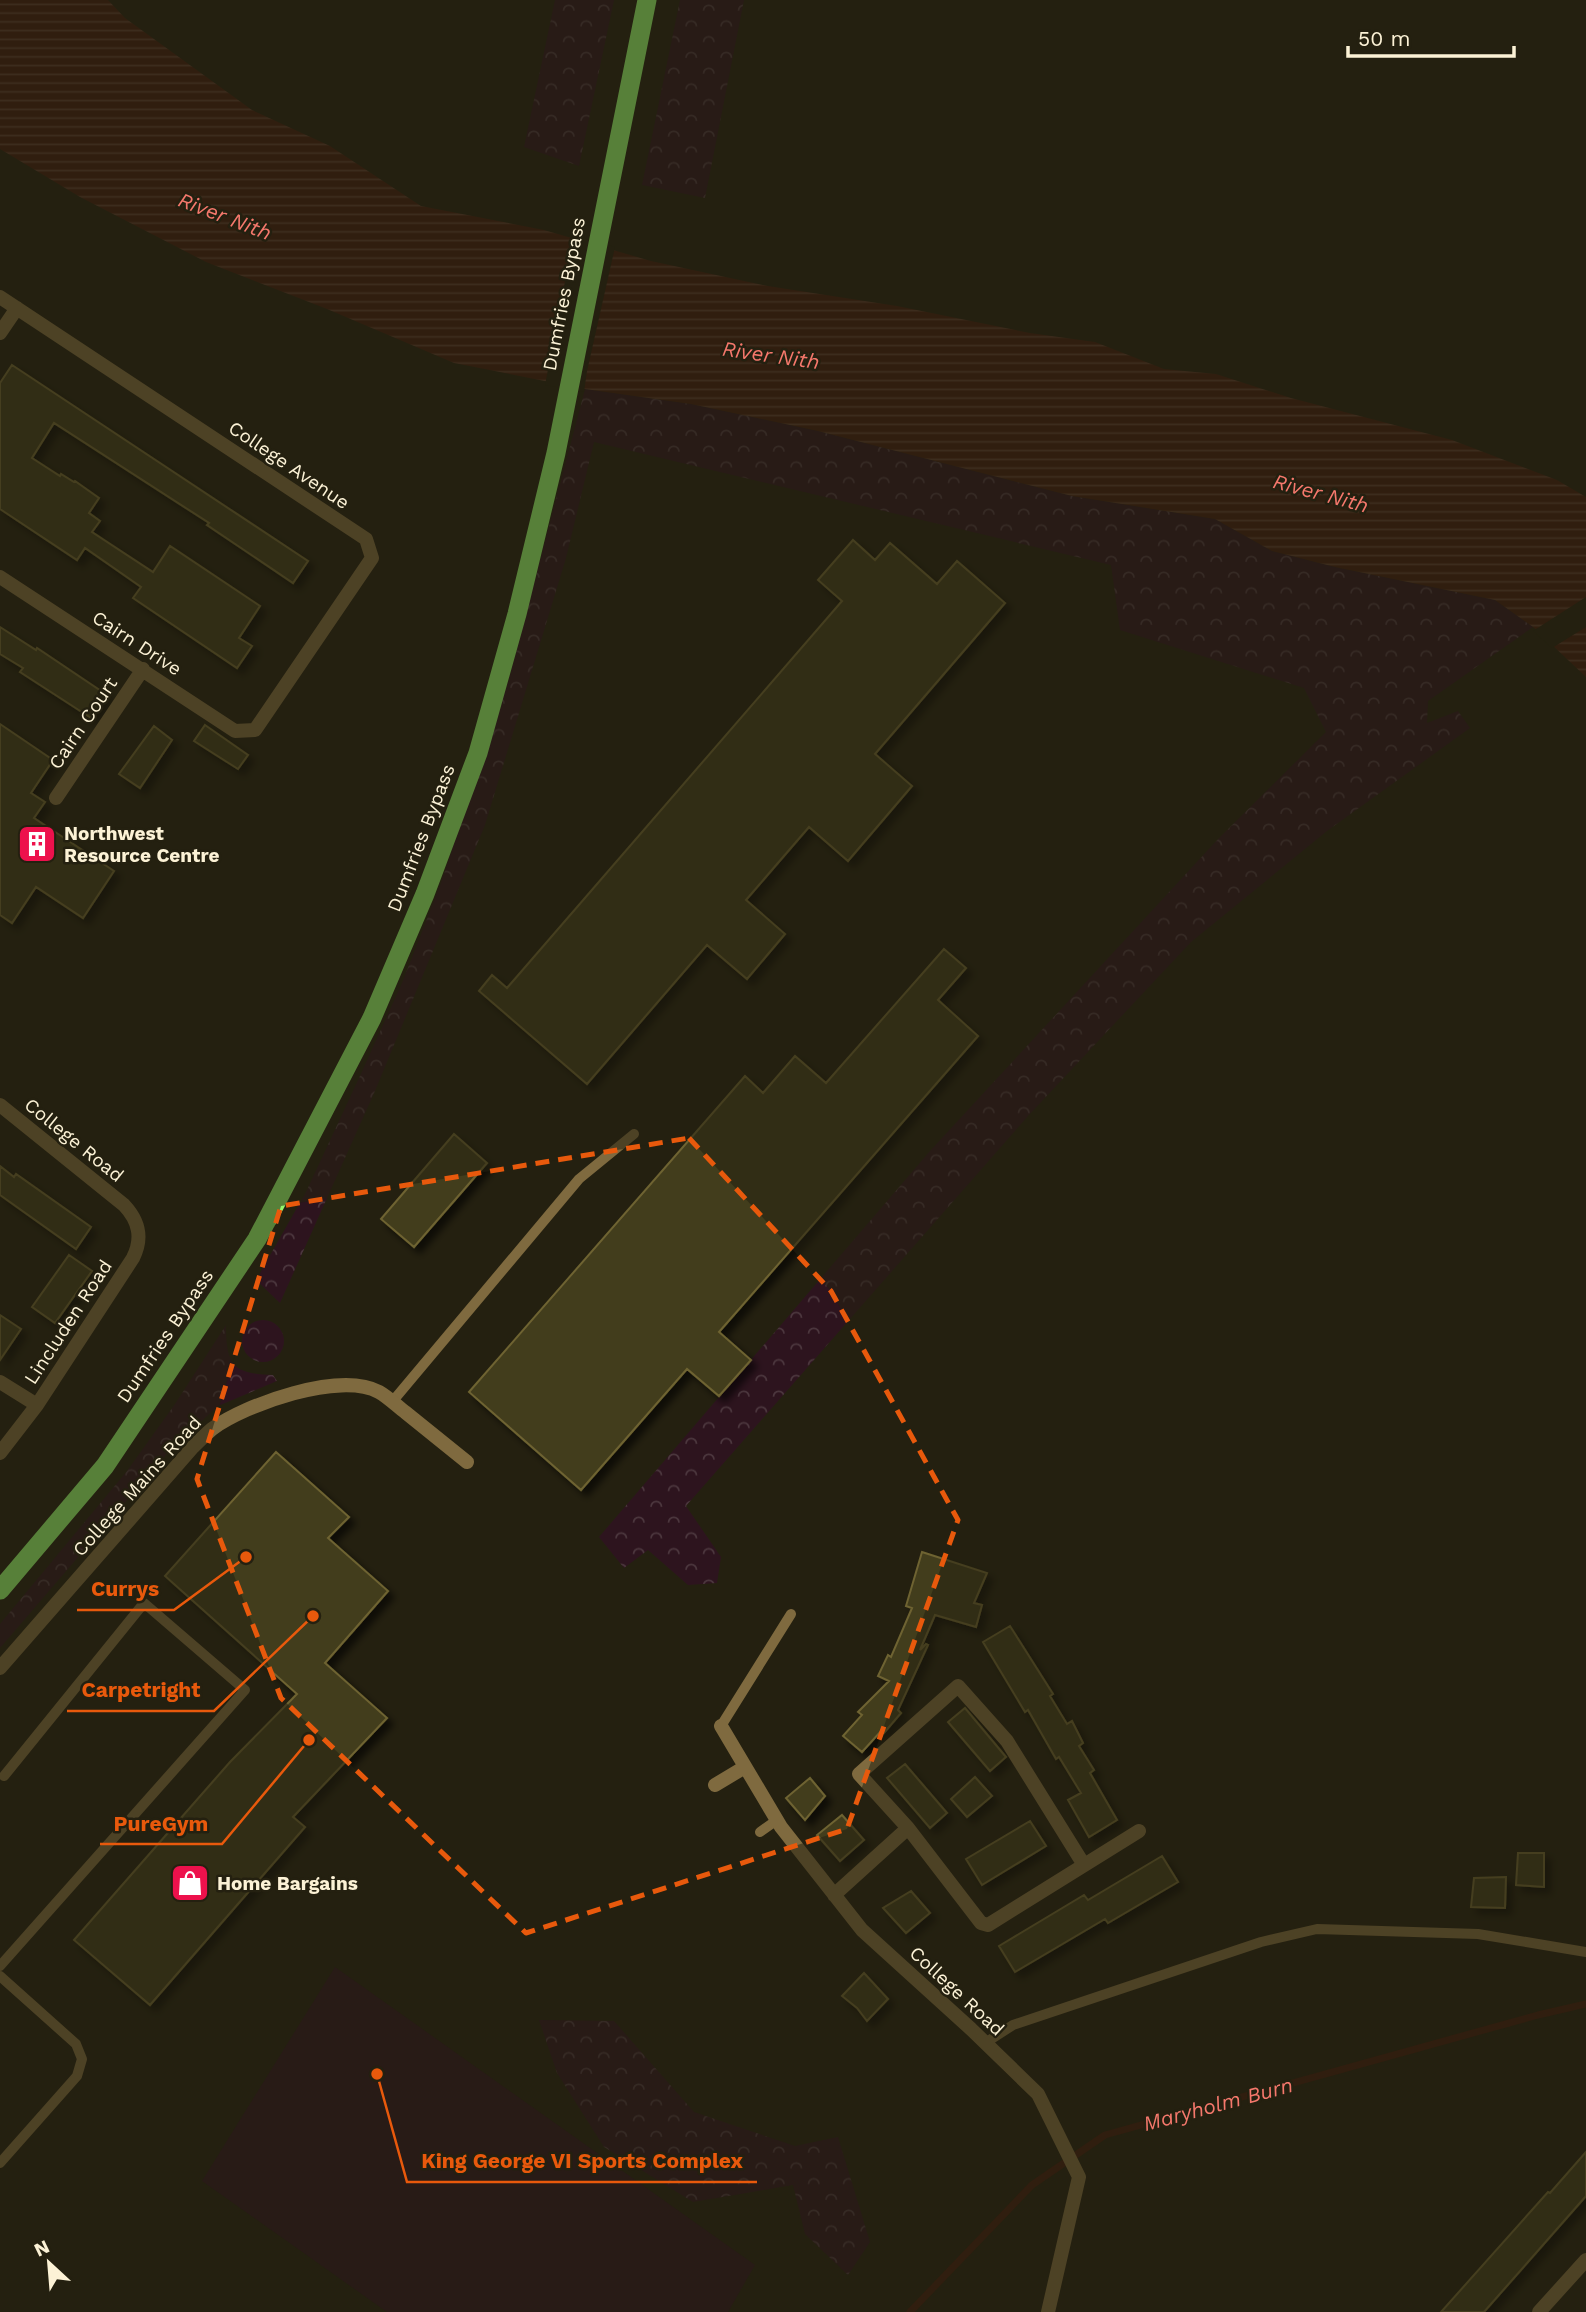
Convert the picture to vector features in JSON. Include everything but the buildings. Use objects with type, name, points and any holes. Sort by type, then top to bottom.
[{"type":"highway","name":"Dumfries Bypass","points":[[0,1590],[105,1466],[257,1239],[372,1018],[425,894],[478,753],[517,614],[556,453],[647,0]]},
{"type":"street","name":"College Avenue","points":[[0,297],[366,539],[372,558],[255,730]]},
{"type":"street","points":[[0,333],[17,308]]},
{"type":"street","name":"Cairn Drive","points":[[0,577],[234,731],[255,730]]},
{"type":"street","name":"Cairn Court","points":[[56,798],[143,669]]},
{"type":"street","name":"College Road","points":[[0,1105],[124,1205]]},
{"type":"street","name":"Lincluden Road","points":[[0,1453],[37,1405],[137,1251],[137,1223],[124,1205]]},
{"type":"street","points":[[0,1382],[37,1405]]},
{"type":"street","name":"College Mains Road","points":[[0,1668],[212,1429],[267,1401],[327,1387],[353,1385],[379,1391],[392,1402]]},
{"type":"street","points":[[392,1402],[467,1462]]},
{"type":"street","points":[[1084,1865],[1007,1741],[958,1686],[859,1774],[908,1828],[981,1923],[988,1924],[1084,1865],[1139,1831]]},
{"type":"street","name":"College Road","points":[[720,1726],[777,1820],[862,1930],[1038,2094],[1079,2177],[1048,2312]]},
{"type":"street","points":[[715,1784],[745,1767]]},
{"type":"street","points":[[834,1895],[908,1828]]},
{"type":"street","points":[[1539,2312],[1586,2260]]},
{"type":"lane","points":[[392,1402],[579,1179],[634,1134]]},
{"type":"lane","points":[[0,1966],[245,1690],[144,1603],[4,1776]]},
{"type":"lane","points":[[720,1726],[791,1614]]},
{"type":"lane","points":[[760,1832],[777,1820]]},
{"type":"lane","points":[[985,2043],[1013,2025],[1261,1942],[1317,1929],[1478,1934],[1586,1952]]},
{"type":"lane","points":[[0,1976],[76,2044],[82,2059],[77,2076],[0,2163]]},
{"type":"highlighted area","points":[[689,1138],[831,1291],[958,1520],[847,1829],[526,1933],[281,1698],[197,1479],[281,1206]]},
{"type":"green space","points":[[555,0],[614,0],[579,166],[524,147]]},
{"type":"green space","points":[[680,0],[744,0],[705,198],[642,185]]},
{"type":"green space","points":[[585,389],[691,404],[818,431],[1072,496],[1215,519],[1272,551],[1335,567],[1495,600],[1533,627],[1428,701],[1427,723],[1458,711],[1470,728],[1327,831],[1191,942],[1028,1116],[686,1506],[721,1557],[717,1583],[688,1585],[648,1550],[624,1568],[599,1537],[930,1151],[1219,838],[1326,732],[1304,688],[1120,630],[1111,565],[594,442],[566,558],[485,825],[375,1091],[280,1303],[256,1280],[306,1192],[402,983],[441,883],[509,679]]},
{"type":"green space","points":[[263,1320],[278,1326],[284,1341],[278,1356],[263,1362],[248,1356],[242,1341],[248,1326]]},
{"type":"green space","points":[[226,1325],[228,1350],[234,1365],[249,1372],[273,1375],[277,1381],[218,1406],[171,1449],[0,1648],[0,1624],[127,1471],[175,1404]]},
{"type":"green space","points":[[335,1967],[755,2265],[728,2312],[387,2312],[202,2181]]},
{"type":"green space","points":[[539,2020],[614,2021],[694,2112],[795,2146],[838,2137],[870,2242],[848,2275],[805,2234],[793,2185],[693,2202],[604,2147],[557,2073]]},
{"type":"water","name":"River Nith","points":[[0,0],[108,0],[125,18],[252,110],[330,146],[421,206],[544,230],[651,261],[768,286],[897,306],[1030,333],[1095,342],[1164,369],[1216,374],[1291,398],[1452,440],[1557,480],[1586,497],[1586,677],[1533,627],[1495,600],[1335,567],[1272,551],[1215,519],[1072,496],[818,431],[691,404],[585,389],[454,363],[327,309],[206,262],[80,197],[0,149]]},
{"type":"pier","points":[[574,235],[615,247],[584,392],[545,385]]},
{"type":"pier","points":[[1586,597],[1586,627],[1552,648],[1533,631]]},
{"type":"waterway","name":"Maryholm Burn","points":[[910,2312],[1032,2185],[1105,2135],[1586,2004]]},
{"type":"place","name":"Northwest Resource Centre","points":[[37,844]]},
{"type":"place","name":"Currys","points":[[246,1557]]},
{"type":"place","name":"Carpetright","points":[[313,1616]]},
{"type":"place","name":"PureGym","points":[[309,1740]]},
{"type":"place","name":"Home Bargains","points":[[190,1883]]},
{"type":"place","name":"King George VI Sports Complex","points":[[377,2074]]}]
